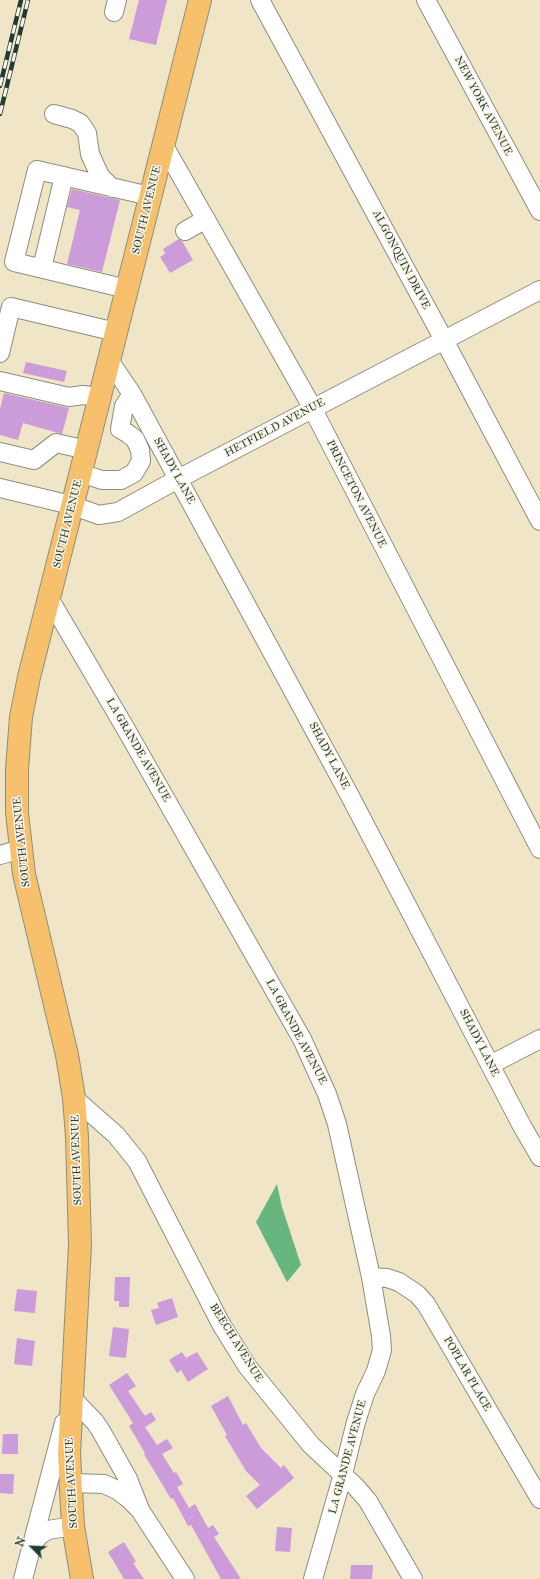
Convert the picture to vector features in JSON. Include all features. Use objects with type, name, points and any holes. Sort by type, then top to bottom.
[{"type":"main road","name":"SOUTH AVENUE","points":[[82,1579],[74,1526],[69,1454],[80,1245],[77,1137],[74,1098],[67,1055],[24,874],[17,813],[17,769],[21,717],[29,677],[71,505],[87,450],[200,0]]},
{"type":"street","name":"ALGONQUIN DRIVE","points":[[260,0],[540,521]]},
{"type":"street","name":"NEW YORK AVENUE","points":[[426,0],[540,211]]},
{"type":"street","points":[[54,114],[80,123],[87,133],[90,154],[100,176],[112,188]]},
{"type":"street","name":"PRINCETON AVENUE","points":[[163,144],[312,408],[540,849]]},
{"type":"street","points":[[127,288],[14,262],[37,170],[150,196]]},
{"type":"street","points":[[42,268],[64,176]]},
{"type":"street","points":[[185,232],[206,219]]},
{"type":"street","name":"HETFIELD AVENUE","points":[[0,488],[71,505],[99,514],[118,512],[312,408],[540,290]]},
{"type":"street","points":[[0,353],[11,307],[116,332]]},
{"type":"street","name":"SHADY LANE","points":[[109,360],[132,394],[350,796],[522,1126],[540,1157]]},
{"type":"street","points":[[0,381],[69,397],[83,395],[100,398]]},
{"type":"street","points":[[120,429],[124,406],[132,394]]},
{"type":"street","points":[[80,473],[102,480],[121,480],[134,472],[141,462],[140,450],[135,439],[120,429],[94,421]]},
{"type":"street","points":[[0,452],[34,460],[56,444],[87,450]]},
{"type":"street","points":[[141,462],[155,463],[166,458]]},
{"type":"street","name":"LA GRANDE AVENUE","points":[[49,598],[131,738],[302,1039],[316,1066],[337,1124],[371,1277],[382,1350],[376,1371],[360,1408],[313,1579]]},
{"type":"street","points":[[0,855],[21,849]]},
{"type":"street","points":[[490,1065],[540,1039]]},
{"type":"street","name":"BEECH AVENUE","points":[[74,1098],[116,1135],[137,1161],[221,1324],[248,1366],[312,1445],[343,1474],[368,1501],[413,1579]]},
{"type":"street","name":"POPLAR PLACE","points":[[371,1277],[387,1278],[400,1282],[426,1304],[540,1499]]},
{"type":"street","points":[[72,1397],[95,1422],[101,1431],[128,1479],[140,1510],[185,1579]]},
{"type":"street","points":[[23,1579],[72,1397]]},
{"type":"street","points":[[70,1483],[104,1484],[117,1490],[140,1510]]},
{"type":"street","points":[[32,1544],[40,1535],[48,1530],[74,1526]]},
{"type":"green space","points":[[277,1184],[282,1207],[301,1265],[287,1282],[256,1222]]},
{"type":"building","points":[[139,0],[167,0],[156,45],[129,39]]},
{"type":"building","points":[[72,189],[120,200],[102,272],[67,264],[80,210],[67,207]]},
{"type":"building","points":[[179,239],[182,241],[193,260],[170,273],[160,257],[165,254],[163,249]]},
{"type":"building","points":[[26,362],[67,371],[64,382],[23,373]]},
{"type":"building","points":[[4,393],[69,408],[62,434],[23,423],[18,440],[0,435],[0,409]]},
{"type":"building","points":[[115,1277],[130,1277],[129,1307],[119,1307],[119,1301],[114,1301]]},
{"type":"building","points":[[17,1289],[37,1291],[35,1313],[14,1311]]},
{"type":"building","points":[[172,1298],[178,1317],[156,1325],[151,1310],[159,1308],[157,1303]]},
{"type":"building","points":[[113,1327],[129,1329],[126,1358],[109,1356]]},
{"type":"building","points":[[17,1338],[35,1341],[32,1366],[14,1364]]},
{"type":"building","points":[[182,1352],[186,1358],[197,1352],[208,1369],[188,1382],[181,1370],[177,1373],[169,1360]]},
{"type":"building","points":[[127,1373],[136,1386],[128,1391],[145,1416],[151,1412],[156,1420],[145,1427],[157,1445],[167,1439],[173,1448],[162,1454],[183,1484],[177,1487],[189,1508],[195,1504],[208,1528],[213,1525],[219,1534],[214,1537],[241,1579],[221,1579],[191,1525],[188,1526],[173,1498],[171,1499],[144,1454],[145,1453],[129,1426],[133,1423],[109,1385]]},
{"type":"building","points":[[228,1396],[243,1425],[246,1423],[261,1448],[281,1468],[284,1465],[294,1478],[257,1509],[246,1496],[260,1485],[246,1471],[225,1436],[227,1435],[211,1406]]},
{"type":"building","points":[[3,1434],[18,1434],[18,1454],[2,1454]]},
{"type":"building","points":[[0,1474],[14,1474],[13,1494],[0,1493]]},
{"type":"building","points":[[277,1527],[292,1528],[290,1552],[275,1551]]},
{"type":"building","points":[[124,1542],[136,1562],[133,1563],[144,1579],[124,1579],[108,1552]]},
{"type":"building","points":[[351,1565],[373,1565],[372,1579],[350,1579]]},
{"type":"railway","points":[[0,86],[21,0]]},
{"type":"railway","points":[[0,114],[28,0]]}]
